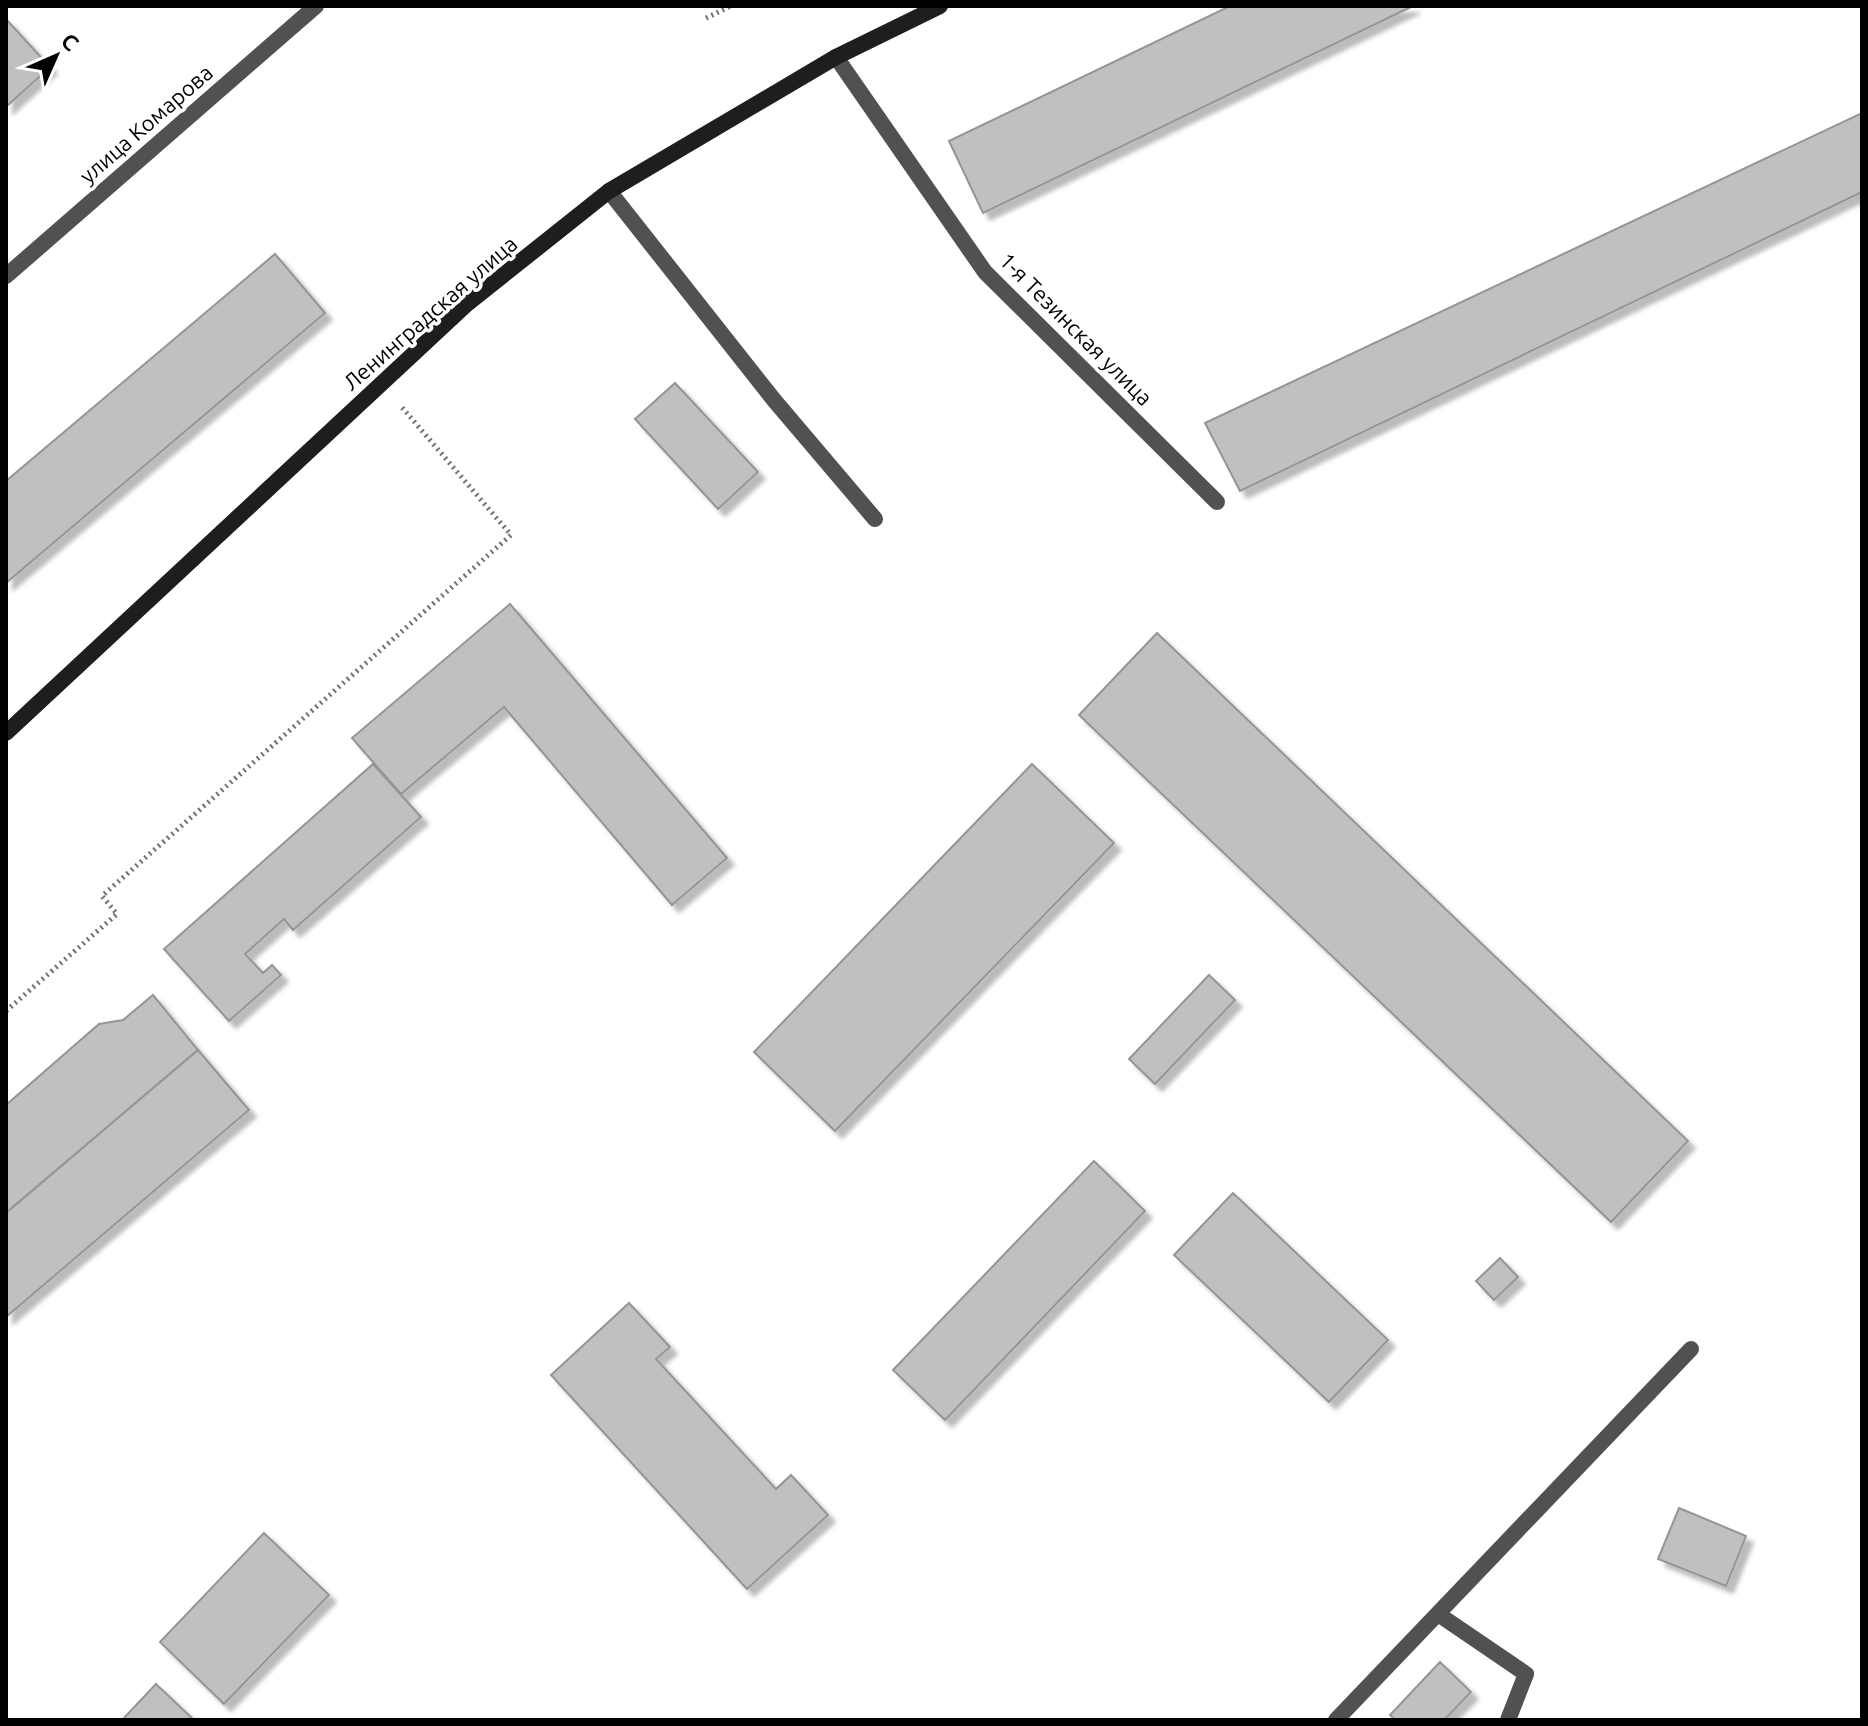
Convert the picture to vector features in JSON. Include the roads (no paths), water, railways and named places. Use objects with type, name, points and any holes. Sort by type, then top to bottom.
[{"type":"main road","name":"Ленинградская улица","points":[[6,733],[467,304],[609,191],[836,57],[940,6]]},
{"type":"street","name":"улица Комарова","points":[[6,276],[316,6]]},
{"type":"street","name":"1-я Тезинская улица","points":[[836,57],[985,272],[1217,502]]},
{"type":"street","points":[[609,191],[774,400],[875,519]]},
{"type":"street","points":[[1336,1720],[1691,1349]]},
{"type":"street","points":[[1438,1614],[1526,1674],[1508,1720]]}]
